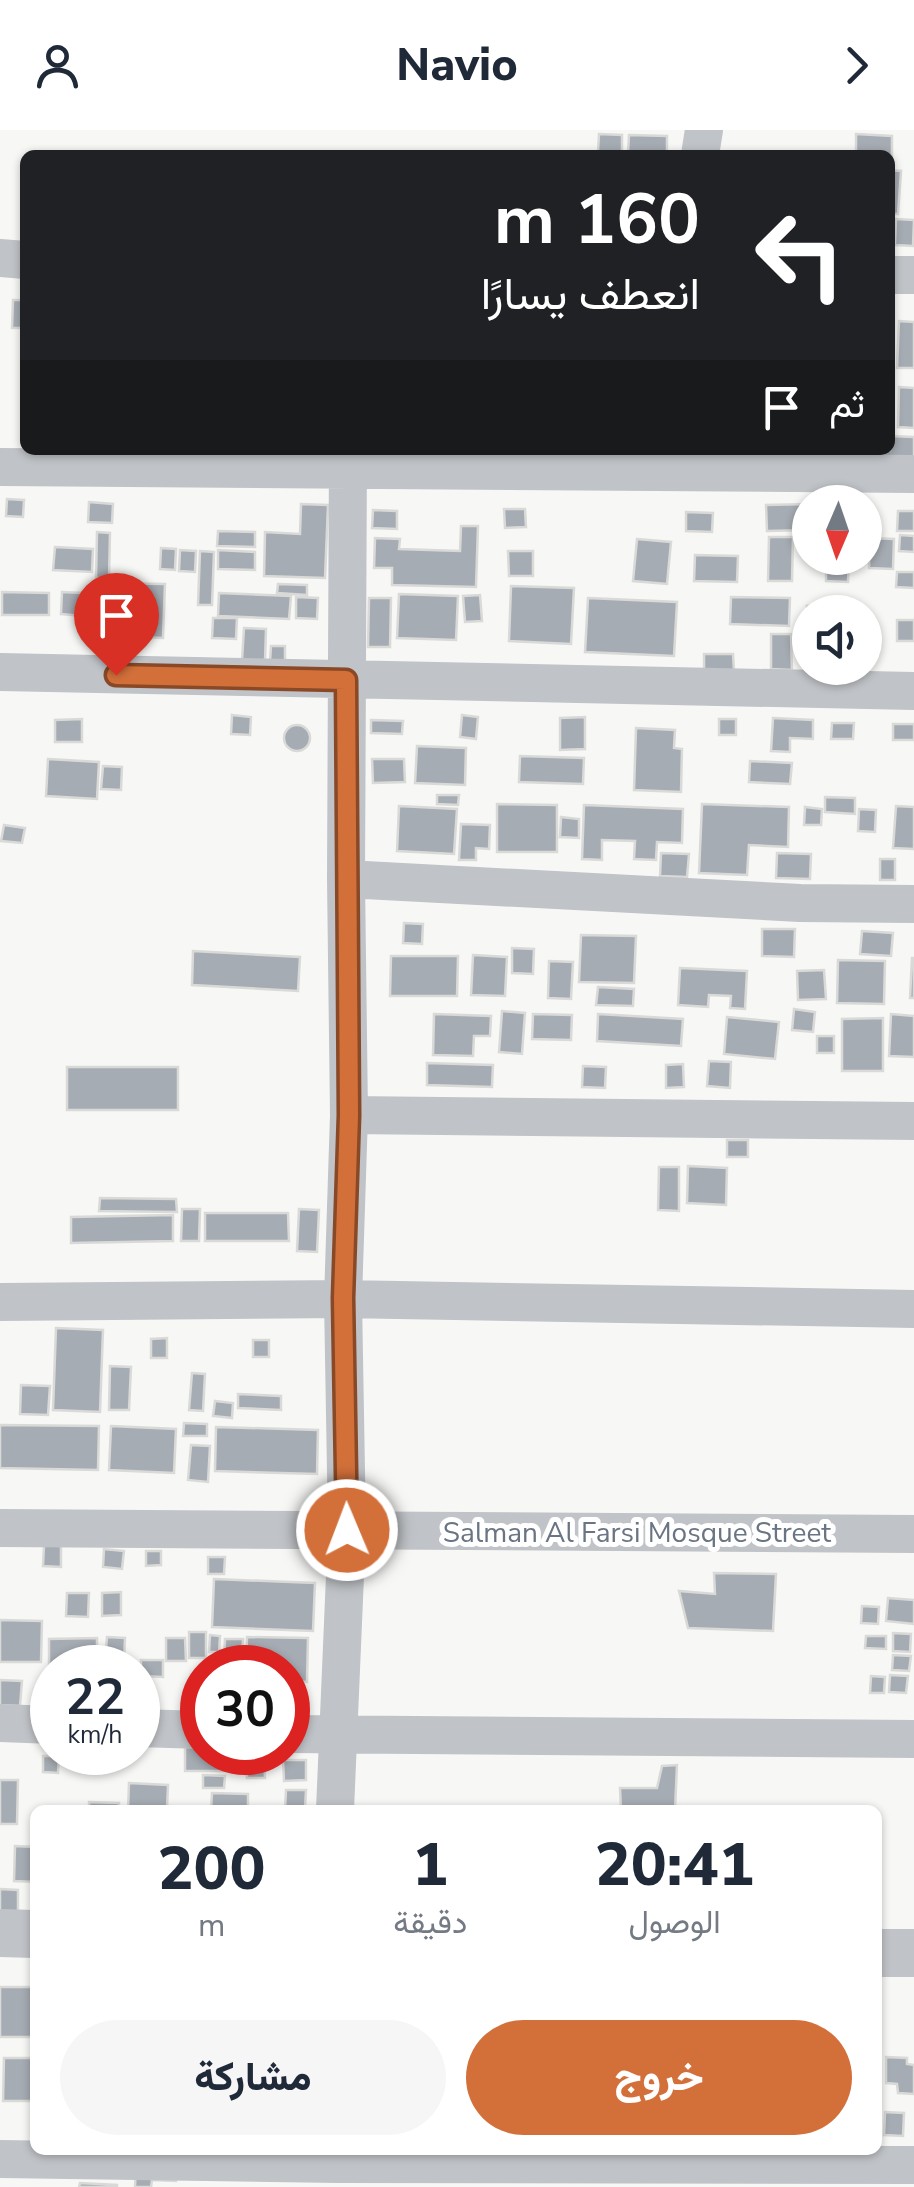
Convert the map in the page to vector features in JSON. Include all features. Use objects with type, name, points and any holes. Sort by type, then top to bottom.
[{"type":"street","points":[[336,1805],[347,1530],[343,1298],[349,1115],[348,461]]},
{"type":"street","points":[[0,467],[348,461],[914,474]]},
{"type":"street","points":[[0,672],[914,691]]},
{"type":"street","points":[[346,879],[800,903],[914,904]]},
{"type":"street","points":[[349,1115],[914,1121]]},
{"type":"street","points":[[0,1302],[343,1298],[914,1309]]},
{"type":"street","name":"Salman Al Farsi Mosque Street","points":[[0,1528],[914,1534]]},
{"type":"street","points":[[0,1722],[30,1723]]},
{"type":"street","points":[[310,1735],[914,1739]]},
{"type":"street","points":[[0,1933],[30,1934]]},
{"type":"street","points":[[882,1953],[914,1953]]},
{"type":"street","points":[[0,2159],[338,2167],[914,2165]]},
{"type":"building","points":[[599,134],[622,135],[622,150],[598,150]]},
{"type":"building","points":[[856,134],[892,136],[892,150],[856,150]]},
{"type":"building","points":[[629,135],[667,136],[667,150],[628,150]]},
{"type":"building","points":[[895,170],[901,171],[895,214]]},
{"type":"building","points":[[896,219],[914,220],[913,246],[895,245]]},
{"type":"building","points":[[13,300],[20,300],[20,328],[12,328]]},
{"type":"building","points":[[899,321],[914,322],[914,368],[897,368]]},
{"type":"building","points":[[899,387],[914,388],[914,428],[898,427]]},
{"type":"building","points":[[895,436],[914,437],[914,459],[874,457],[895,455]]},
{"type":"building","points":[[778,455],[811,455],[811,459]]},
{"type":"building","points":[[7,499],[24,500],[23,517],[6,516]]},
{"type":"building","points":[[89,502],[113,504],[112,523],[88,522]]},
{"type":"building","points":[[301,504],[328,505],[325,578],[264,576],[265,532],[300,534]]},
{"type":"building","points":[[792,504],[792,530],[767,531],[766,505]]},
{"type":"building","points":[[504,509],[525,509],[526,527],[505,528]]},
{"type":"building","points":[[373,510],[397,511],[397,529],[372,528]]},
{"type":"building","points":[[898,511],[914,511],[914,531],[897,531]]},
{"type":"building","points":[[686,512],[713,513],[712,532],[686,531]]},
{"type":"building","points":[[461,526],[478,526],[476,587],[392,585],[392,568],[374,568],[375,538],[400,539],[399,549],[460,551]]},
{"type":"building","points":[[218,531],[255,532],[255,547],[217,546]]},
{"type":"building","points":[[97,532],[110,533],[109,578],[96,578]]},
{"type":"building","points":[[900,535],[914,536],[914,552],[899,551]]},
{"type":"building","points":[[769,537],[792,537],[792,581],[768,581]]},
{"type":"building","points":[[882,538],[894,539],[893,569],[882,569]]},
{"type":"building","points":[[637,539],[671,542],[667,584],[633,581]]},
{"type":"building","points":[[55,547],[93,549],[92,572],[53,570]]},
{"type":"building","points":[[161,548],[176,549],[175,570],[160,569]]},
{"type":"building","points":[[180,550],[196,551],[195,572],[179,571]]},
{"type":"building","points":[[218,550],[255,552],[255,570],[218,569]]},
{"type":"building","points":[[200,551],[214,552],[212,605],[198,605]]},
{"type":"building","points":[[508,551],[533,551],[533,576],[509,576]]},
{"type":"building","points":[[695,555],[738,556],[737,582],[694,581]]},
{"type":"building","points":[[897,572],[914,572],[914,588],[896,587]]},
{"type":"building","points":[[826,575],[848,575],[848,582],[826,581]]},
{"type":"building","points":[[111,583],[165,584],[163,638],[109,636]]},
{"type":"building","points":[[278,584],[307,585],[307,595],[277,593]]},
{"type":"building","points":[[511,586],[574,588],[571,644],[509,641]]},
{"type":"building","points":[[2,592],[49,593],[49,615],[2,615]]},
{"type":"building","points":[[62,592],[84,593],[83,616],[61,614]]},
{"type":"building","points":[[219,593],[291,596],[289,619],[218,616]]},
{"type":"building","points":[[399,594],[458,596],[456,640],[397,638]]},
{"type":"building","points":[[480,595],[482,621],[465,622],[463,596]]},
{"type":"building","points":[[296,597],[318,598],[317,619],[296,618]]},
{"type":"building","points":[[731,597],[790,598],[789,626],[730,624]]},
{"type":"building","points":[[369,598],[391,598],[390,647],[368,647]]},
{"type":"building","points":[[588,598],[677,602],[674,656],[585,652]]},
{"type":"building","points":[[213,618],[237,618],[236,639],[212,638]]},
{"type":"building","points":[[897,620],[914,620],[914,641],[897,641]]},
{"type":"building","points":[[244,628],[266,629],[265,661],[242,660]]},
{"type":"building","points":[[771,634],[791,634],[792,670],[771,669]]},
{"type":"building","points":[[271,646],[285,646],[285,663],[270,662]]},
{"type":"building","points":[[704,654],[733,654],[734,670],[704,671]]},
{"type":"building","points":[[232,715],[251,717],[250,735],[231,734]]},
{"type":"building","points":[[462,715],[478,717],[476,739],[460,737]]},
{"type":"building","points":[[585,717],[585,749],[560,750],[560,718]]},
{"type":"building","points":[[773,718],[813,720],[813,739],[790,738],[790,752],[771,751]]},
{"type":"building","points":[[82,719],[82,742],[55,742],[55,720]]},
{"type":"building","points":[[719,719],[736,719],[736,735],[719,735]]},
{"type":"building","points":[[371,720],[403,721],[402,734],[371,733]]},
{"type":"building","points":[[832,723],[854,723],[853,739],[831,739]]},
{"type":"building","points":[[893,724],[914,724],[914,740],[893,740]]},
{"type":"building","points":[[297,725],[306,729],[310,738],[306,747],[297,751],[288,747],[284,738],[288,729]]},
{"type":"building","points":[[636,728],[675,730],[674,748],[682,749],[681,792],[634,790]]},
{"type":"building","points":[[417,746],[466,748],[465,785],[415,783]]},
{"type":"building","points":[[520,756],[584,758],[583,784],[519,782]]},
{"type":"building","points":[[48,759],[99,762],[97,799],[46,796]]},
{"type":"building","points":[[372,759],[404,759],[405,782],[373,783]]},
{"type":"building","points":[[750,761],[792,763],[790,784],[749,782]]},
{"type":"building","points":[[103,766],[122,767],[121,790],[101,789]]},
{"type":"building","points":[[437,795],[459,795],[458,805],[437,804]]},
{"type":"building","points":[[825,797],[855,798],[855,814],[825,812]]},
{"type":"building","points":[[497,804],[557,805],[557,852],[497,852]]},
{"type":"building","points":[[702,804],[789,807],[788,847],[749,845],[747,875],[699,873]]},
{"type":"building","points":[[584,805],[683,809],[682,843],[657,842],[656,860],[634,859],[635,841],[602,840],[602,860],[582,859]]},
{"type":"building","points":[[399,806],[457,809],[454,854],[397,851]]},
{"type":"building","points":[[896,806],[914,807],[914,849],[893,848]]},
{"type":"building","points":[[805,807],[822,809],[821,825],[804,825]]},
{"type":"building","points":[[859,809],[876,810],[875,832],[858,831]]},
{"type":"building","points":[[561,817],[579,819],[579,838],[560,837]]},
{"type":"building","points":[[461,824],[490,825],[489,849],[476,848],[476,860],[459,860]]},
{"type":"building","points":[[4,825],[25,828],[22,843],[1,841]]},
{"type":"building","points":[[661,853],[689,854],[687,877],[660,876]]},
{"type":"building","points":[[777,853],[811,854],[810,879],[776,878]]},
{"type":"building","points":[[880,859],[895,859],[895,880],[880,880]]},
{"type":"building","points":[[404,923],[423,924],[422,944],[403,943]]},
{"type":"building","points":[[762,929],[795,929],[794,957],[762,956]]},
{"type":"building","points":[[862,931],[893,933],[891,956],[860,954]]},
{"type":"building","points":[[581,935],[636,936],[634,983],[579,982]]},
{"type":"building","points":[[512,948],[534,949],[533,974],[512,973]]},
{"type":"building","points":[[193,951],[300,957],[298,991],[192,985]]},
{"type":"building","points":[[473,955],[507,957],[505,996],[471,995]]},
{"type":"building","points":[[391,956],[458,956],[457,996],[390,996]]},
{"type":"building","points":[[912,958],[914,998],[910,998]]},
{"type":"building","points":[[838,960],[885,961],[884,1004],[837,1003]]},
{"type":"building","points":[[549,961],[573,962],[571,999],[548,998]]},
{"type":"building","points":[[680,968],[747,971],[745,1009],[730,1008],[731,996],[709,995],[708,1007],[678,1005]]},
{"type":"building","points":[[824,970],[826,999],[798,1000],[797,971]]},
{"type":"building","points":[[598,987],[634,989],[633,1006],[596,1005]]},
{"type":"building","points":[[794,1009],[815,1012],[813,1032],[792,1030]]},
{"type":"building","points":[[502,1011],[525,1013],[522,1054],[499,1052]]},
{"type":"building","points":[[434,1014],[491,1016],[490,1036],[474,1036],[473,1056],[433,1055]]},
{"type":"building","points":[[533,1014],[572,1015],[571,1040],[532,1039]]},
{"type":"building","points":[[598,1014],[683,1019],[681,1046],[597,1041]]},
{"type":"building","points":[[891,1014],[914,1016],[914,1057],[889,1056]]},
{"type":"building","points":[[727,1017],[779,1022],[775,1059],[724,1054]]},
{"type":"building","points":[[883,1018],[883,1071],[842,1071],[842,1019]]},
{"type":"building","points":[[817,1036],[834,1036],[834,1053],[817,1053]]},
{"type":"building","points":[[709,1061],[731,1062],[730,1088],[707,1086]]},
{"type":"building","points":[[427,1063],[493,1065],[492,1087],[427,1085]]},
{"type":"building","points":[[683,1064],[684,1087],[666,1088],[666,1065]]},
{"type":"building","points":[[583,1066],[606,1067],[605,1088],[582,1087]]},
{"type":"building","points":[[67,1067],[178,1067],[178,1110],[67,1110]]},
{"type":"building","points":[[727,1140],[748,1140],[748,1157],[727,1157]]},
{"type":"building","points":[[688,1166],[727,1168],[726,1205],[687,1203]]},
{"type":"building","points":[[659,1167],[679,1167],[679,1211],[658,1210]]},
{"type":"building","points":[[100,1198],[176,1199],[177,1212],[99,1211]]},
{"type":"building","points":[[182,1209],[200,1209],[199,1241],[181,1241]]},
{"type":"building","points":[[299,1209],[319,1210],[317,1252],[297,1251]]},
{"type":"building","points":[[205,1213],[288,1213],[289,1241],[205,1241]]},
{"type":"building","points":[[173,1215],[173,1241],[71,1243],[71,1217]]},
{"type":"building","points":[[56,1328],[103,1330],[100,1412],[53,1410]]},
{"type":"building","points":[[167,1338],[167,1358],[151,1358],[151,1339]]},
{"type":"building","points":[[253,1340],[269,1340],[269,1357],[253,1357]]},
{"type":"building","points":[[110,1366],[131,1367],[129,1410],[109,1410]]},
{"type":"building","points":[[192,1373],[205,1374],[203,1411],[189,1410]]},
{"type":"building","points":[[21,1385],[50,1386],[48,1415],[20,1414]]},
{"type":"building","points":[[238,1394],[281,1396],[281,1410],[238,1408]]},
{"type":"building","points":[[215,1401],[233,1403],[232,1418],[213,1416]]},
{"type":"building","points":[[184,1423],[207,1424],[207,1436],[183,1436]]},
{"type":"building","points":[[0,1425],[99,1426],[98,1470],[0,1468]]},
{"type":"building","points":[[111,1426],[176,1429],[174,1473],[109,1470]]},
{"type":"building","points":[[216,1427],[318,1430],[317,1474],[215,1471]]},
{"type":"building","points":[[191,1445],[210,1446],[208,1482],[188,1480]]},
{"type":"building","points":[[44,1545],[61,1546],[61,1567],[43,1566]]},
{"type":"building","points":[[104,1549],[124,1551],[122,1569],[103,1567]]},
{"type":"building","points":[[146,1551],[161,1551],[161,1565],[146,1566]]},
{"type":"building","points":[[208,1557],[225,1557],[224,1574],[208,1574]]},
{"type":"building","points":[[714,1573],[776,1574],[773,1631],[688,1628],[679,1591],[715,1594]]},
{"type":"building","points":[[214,1579],[315,1583],[313,1631],[212,1627]]},
{"type":"building","points":[[121,1592],[121,1615],[102,1616],[102,1593]]},
{"type":"building","points":[[67,1593],[89,1593],[88,1617],[66,1616]]},
{"type":"building","points":[[888,1598],[914,1600],[914,1624],[886,1621]]},
{"type":"building","points":[[862,1606],[879,1607],[878,1624],[861,1623]]},
{"type":"building","points":[[0,1620],[42,1621],[41,1645],[30,1645],[30,1662],[0,1662]]},
{"type":"building","points":[[189,1632],[206,1632],[206,1645],[189,1645]]},
{"type":"building","points":[[893,1633],[911,1634],[910,1652],[893,1651]]},
{"type":"building","points":[[210,1635],[220,1636],[219,1645],[209,1645]]},
{"type":"building","points":[[866,1636],[886,1636],[886,1649],[865,1648]]},
{"type":"building","points":[[107,1637],[125,1638],[125,1645],[106,1645]]},
{"type":"building","points":[[247,1637],[308,1638],[308,1645],[247,1645]]},
{"type":"building","points":[[97,1638],[97,1645],[49,1645],[49,1639]]},
{"type":"building","points":[[166,1638],[185,1638],[185,1645],[180,1645],[180,1661],[166,1661]]},
{"type":"building","points":[[225,1639],[243,1639],[243,1645],[225,1645]]},
{"type":"building","points":[[893,1655],[911,1656],[909,1671],[892,1670]]},
{"type":"building","points":[[890,1675],[908,1676],[906,1693],[889,1692]]},
{"type":"building","points":[[871,1676],[885,1677],[884,1693],[870,1693]]},
{"type":"building","points":[[0,1680],[22,1681],[20,1706],[0,1705]]},
{"type":"building","points":[[677,1765],[675,1805],[621,1805],[620,1788],[657,1788],[662,1766]]},
{"type":"building","points":[[203,1775],[225,1776],[224,1788],[203,1788]]},
{"type":"building","points":[[284,1775],[306,1775],[306,1780],[284,1781]]},
{"type":"building","points":[[0,1780],[18,1780],[17,1824],[0,1824]]},
{"type":"building","points":[[129,1783],[168,1785],[167,1805],[128,1805]]},
{"type":"building","points":[[286,1790],[306,1790],[305,1805],[285,1805]]},
{"type":"building","points":[[212,1793],[248,1794],[248,1805],[211,1805]]},
{"type":"building","points":[[89,1802],[119,1803],[119,1805]]},
{"type":"building","points":[[15,1846],[30,1847],[30,1882],[14,1881]]},
{"type":"building","points":[[0,1889],[18,1890],[18,1916],[0,1915]]},
{"type":"building","points":[[0,1987],[30,1987],[30,2037],[0,2037]]},
{"type":"building","points":[[886,2057],[907,2058],[907,2064],[914,2065],[914,2094],[898,2093],[897,2084],[886,2083]]},
{"type":"building","points":[[4,2058],[30,2058],[30,2101],[3,2101]]},
{"type":"building","points":[[885,2112],[904,2113],[903,2136],[884,2135]]},
{"type":"building","points":[[136,2166],[177,2169],[176,2181],[152,2180],[151,2187],[135,2187]]},
{"type":"building","points":[[80,2183],[117,2185],[117,2187],[79,2187]]},
{"type":"route","points":[[116,675],[346,680],[349,1115],[343,1298],[347,1530]]}]
